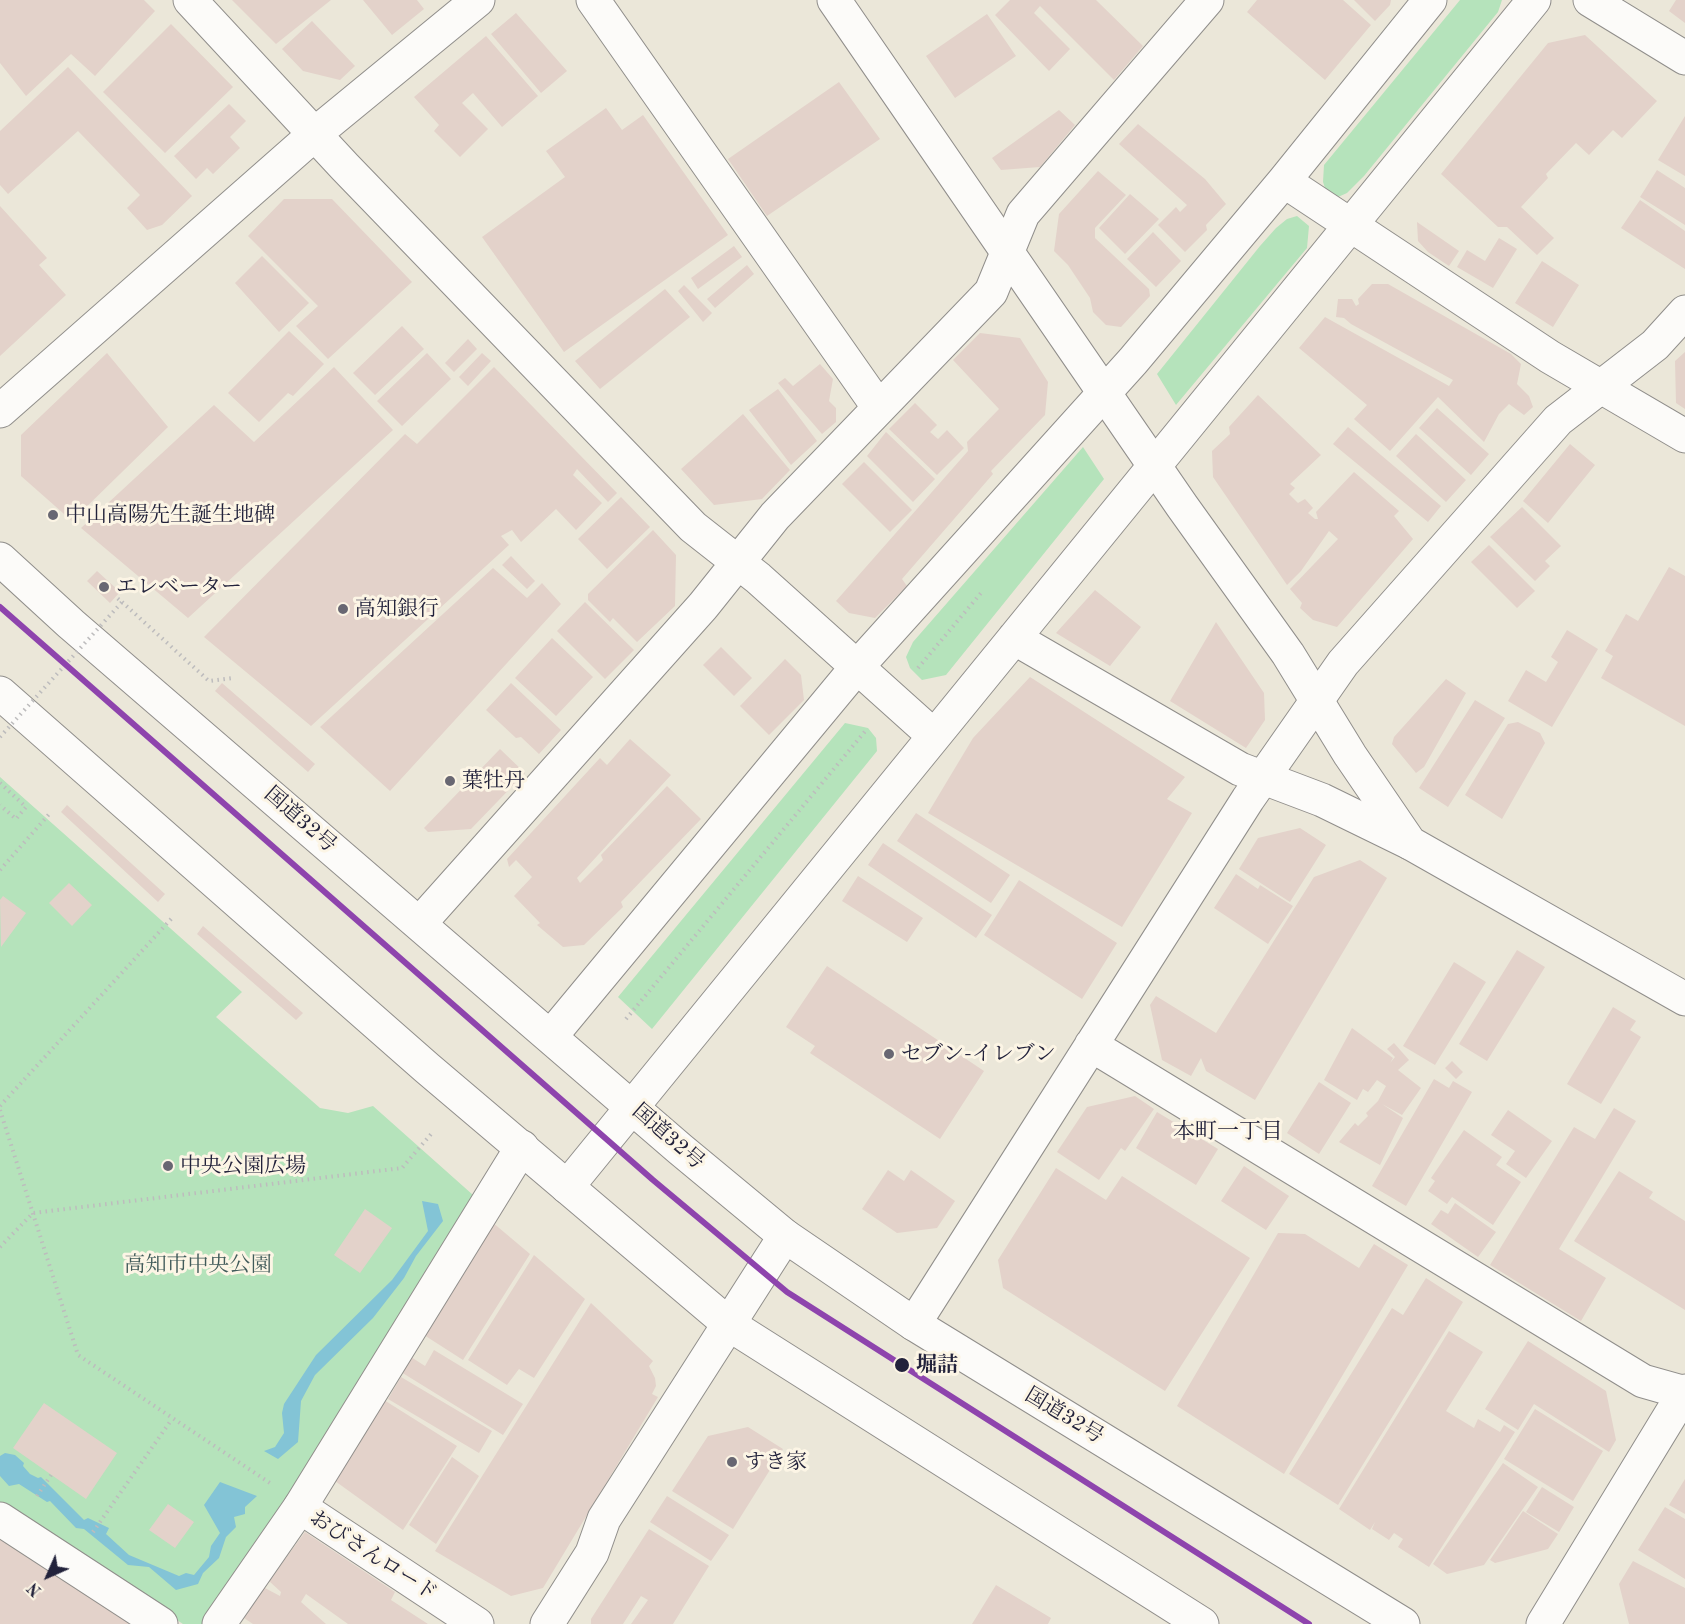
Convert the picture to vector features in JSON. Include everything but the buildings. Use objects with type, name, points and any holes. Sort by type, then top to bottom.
[{"type":"main road","points":[[190,0],[693,527],[738,563],[934,736]]},
{"type":"main road","points":[[0,411],[316,133],[478,0]]},
{"type":"main road","points":[[593,0],[879,408]]},
{"type":"main road","points":[[834,0],[1007,254],[1288,654],[1350,755],[1410,843]]},
{"type":"main road","points":[[420,923],[738,563],[775,516],[991,292],[1023,214],[1207,0]]},
{"type":"main road","points":[[551,1036],[857,667],[1104,393],[1284,181],[1430,0]]},
{"type":"main road","points":[[567,1187],[1534,0]]},
{"type":"main road","points":[[1590,0],[1685,58]]},
{"type":"main road","points":[[1284,181],[1550,357],[1685,436]]},
{"type":"main road","points":[[914,1324],[1256,788],[1343,663],[1558,420],[1655,345],[1685,312]]},
{"type":"main road","name":"国道32号","points":[[0,559],[72,624],[785,1236],[914,1324],[1403,1624]]},
{"type":"main road","points":[[1014,639],[1240,769],[1256,788],[1322,800],[1410,843],[1685,999]]},
{"type":"main road","points":[[0,693],[418,1060],[729,1325],[1202,1624]]},
{"type":"main road","points":[[1091,1045],[1643,1381],[1685,1392],[1543,1624]]},
{"type":"main road","points":[[219,1624],[300,1507],[522,1147]]},
{"type":"main road","points":[[547,1624],[592,1553],[604,1519],[785,1236]]},
{"type":"main road","name":"おびさんロード","points":[[300,1507],[477,1624]]},
{"type":"main road","points":[[0,1519],[161,1624]]},
{"type":"path","points":[[626,1019],[891,698],[983,591]]},
{"type":"path","points":[[116,597],[208,681],[233,678]]},
{"type":"path","points":[[0,737],[122,602]]},
{"type":"path","points":[[0,783],[26,807],[16,819],[0,805]]},
{"type":"path","points":[[0,870],[51,812]]},
{"type":"path","points":[[172,918],[0,1108],[78,1355],[290,1497],[300,1507]]},
{"type":"path","points":[[0,1247],[33,1214],[402,1168],[432,1133]]},
{"type":"path","points":[[89,1538],[172,1419]]},
{"type":"path","points":[[35,1499],[49,1477]]},
{"type":"green space","points":[[1460,0],[1502,0],[1498,12],[1364,176],[1347,193],[1338,197],[1326,191],[1323,182],[1324,165]]},
{"type":"green space","points":[[1297,216],[1309,226],[1307,248],[1176,405],[1157,374],[1260,246],[1287,219]]},
{"type":"green space","points":[[1083,447],[1104,479],[946,675],[922,680],[910,668],[906,657],[913,642]]},
{"type":"green space","points":[[845,723],[868,728],[876,738],[877,751],[652,1029],[618,997]]},
{"type":"green space","name":"高知市中央公園","points":[[0,777],[242,992],[216,1017],[320,1108],[348,1113],[373,1106],[473,1195],[290,1497],[204,1624],[183,1624],[0,1504]]},
{"type":"water","points":[[422,1201],[438,1204],[443,1221],[373,1318],[315,1375],[301,1401],[298,1442],[278,1459],[264,1451],[275,1447],[284,1433],[282,1413],[284,1404],[316,1355],[392,1280],[428,1231]]},
{"type":"water","points":[[5,1453],[15,1455],[24,1463],[23,1466],[30,1474],[41,1477],[84,1520],[88,1518],[109,1528],[106,1534],[129,1555],[179,1576],[186,1573],[194,1575],[209,1557],[211,1546],[220,1533],[204,1505],[220,1482],[257,1496],[245,1507],[245,1514],[234,1517],[236,1527],[226,1537],[219,1558],[203,1573],[198,1584],[176,1590],[149,1567],[128,1565],[84,1529],[76,1528],[50,1501],[47,1502],[19,1484],[9,1486],[0,1476],[0,1456]]},
{"type":"transit line","points":[[0,607],[653,1180],[787,1292],[1309,1624]]},
{"type":"place","name":"中山高陽先生誕生地碑","points":[[53,515]]},
{"type":"place","name":"エレベーター","points":[[104,587]]},
{"type":"place","name":"高知銀行","points":[[343,609]]},
{"type":"place","name":"葉牡丹","points":[[450,781]]},
{"type":"place","name":"セブン-イレブン","points":[[889,1054]]},
{"type":"place","name":"中央公園広場","points":[[168,1166]]},
{"type":"place","name":"堀詰","points":[[902,1365]]},
{"type":"place","name":"すき家","points":[[732,1462]]},
{"type":"district","name":"本町一丁目","points":[[1228,1132]]}]
